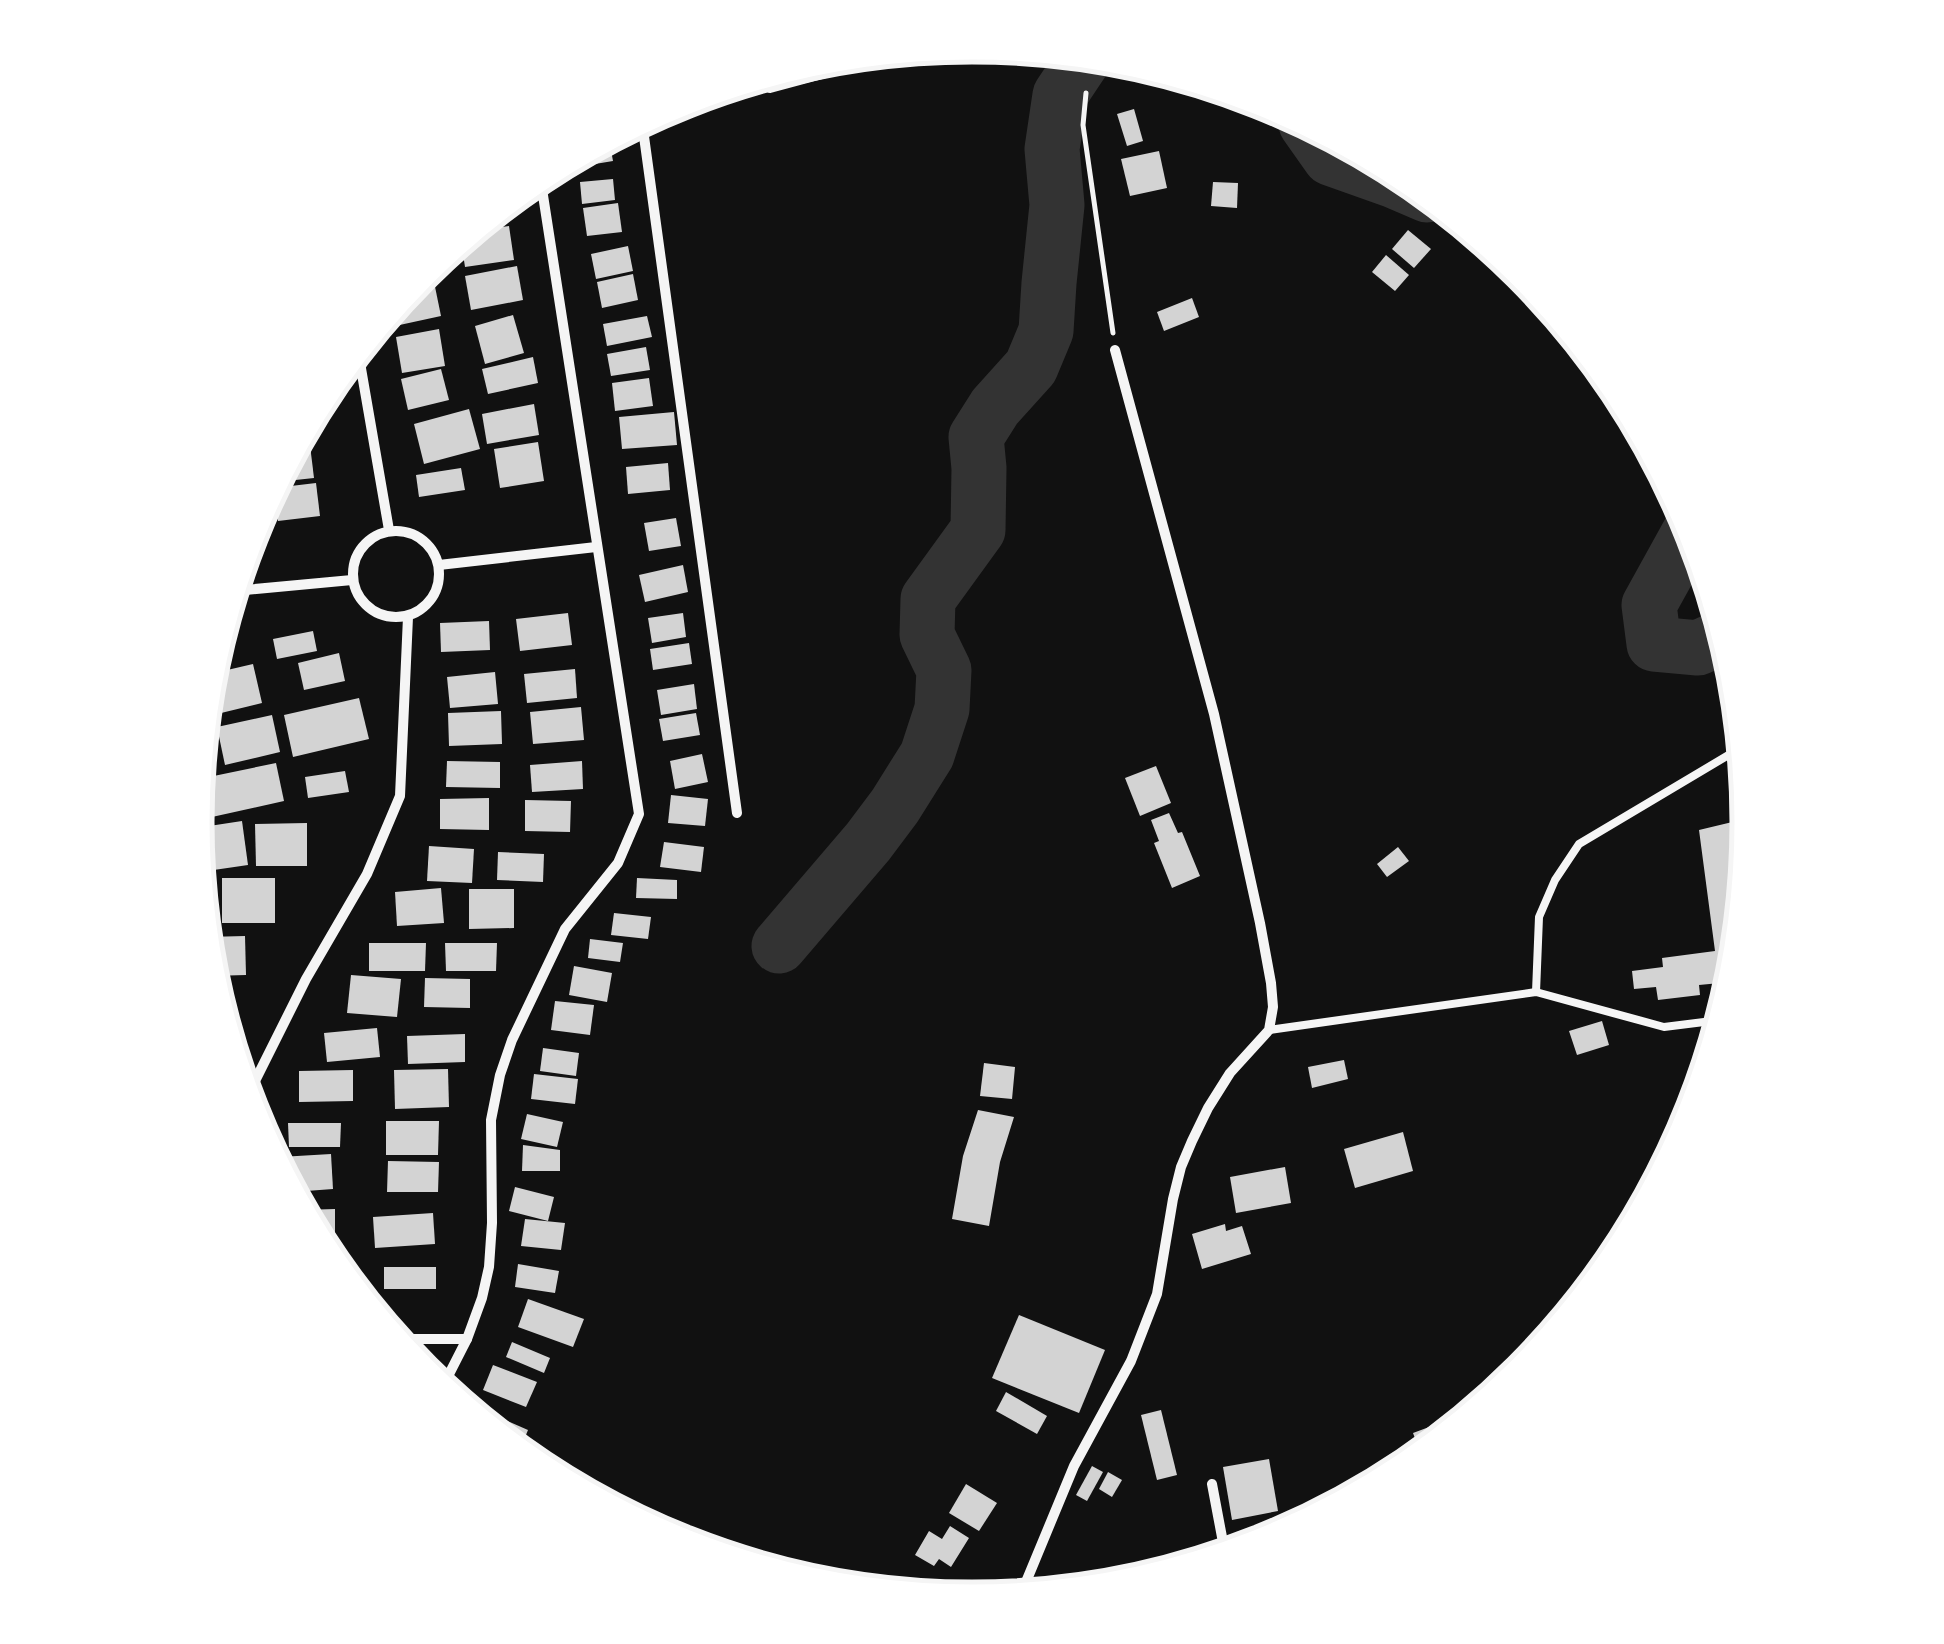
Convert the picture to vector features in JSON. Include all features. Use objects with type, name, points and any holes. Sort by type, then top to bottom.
[{"type":"street","points":[[644,137],[738,813]]},
{"type":"street","points":[[450,1373],[467,1338],[490,1267],[491,1120],[500,1075],[564,929],[618,863],[638,814],[543,195]]},
{"type":"street","points":[[1027,1579],[1074,1466],[1140,1341],[1157,1294],[1173,1199],[1192,1140],[1230,1073],[1268,1030],[1273,1008],[1214,714],[1115,350]]},
{"type":"street","points":[[361,371],[389,530]]},
{"type":"street","points":[[389,530],[418,536],[433,550],[439,565],[439,580],[428,604],[408,616],[389,618],[371,611],[356,593],[352,580],[358,552],[375,535],[389,530]]},
{"type":"street","points":[[439,565],[596,547]]},
{"type":"street","points":[[250,589],[352,580]]},
{"type":"street","points":[[257,1078],[306,979],[367,874],[400,796],[408,616]]},
{"type":"street","points":[[417,1339],[467,1338]]},
{"type":"street","points":[[1212,1484],[1222,1539]]},
{"type":"lane","points":[[1536,992],[1539,917],[1555,880],[1578,844],[1728,755]]},
{"type":"lane","points":[[1268,1030],[1536,992],[1664,1027],[1705,1022]]},
{"type":"path","points":[[1086,93],[1083,125],[1115,350]]},
{"type":"building","points":[[1134,109],[1143,141],[1127,146],[1117,114]]},
{"type":"building","points":[[1159,151],[1167,188],[1130,196],[1121,159]]},
{"type":"building","points":[[612,154],[613,161],[591,165]]},
{"type":"building","points":[[613,179],[615,200],[582,204],[580,182]]},
{"type":"building","points":[[1213,182],[1238,183],[1237,208],[1211,206]]},
{"type":"building","points":[[618,203],[622,232],[587,236],[583,208]]},
{"type":"building","points":[[509,226],[514,260],[465,267],[464,258],[500,227]]},
{"type":"building","points":[[1408,230],[1431,249],[1414,268],[1392,249]]},
{"type":"building","points":[[628,246],[633,271],[596,279],[591,254]]},
{"type":"building","points":[[1386,255],[1409,275],[1395,291],[1372,272]]},
{"type":"building","points":[[517,266],[523,300],[471,310],[465,276]]},
{"type":"building","points":[[633,274],[638,300],[602,308],[597,282]]},
{"type":"building","points":[[435,285],[441,316],[397,325]]},
{"type":"building","points":[[1192,298],[1199,317],[1164,331],[1157,312]]},
{"type":"building","points":[[513,315],[524,353],[485,364],[475,326]]},
{"type":"building","points":[[647,316],[652,337],[607,346],[603,324]]},
{"type":"building","points":[[439,329],[445,366],[402,373],[396,337]]},
{"type":"building","points":[[646,347],[650,370],[611,376],[607,354]]},
{"type":"building","points":[[533,357],[538,383],[488,394],[482,369]]},
{"type":"building","points":[[441,369],[449,400],[408,410],[401,379]]},
{"type":"building","points":[[649,378],[653,406],[615,411],[612,383]]},
{"type":"building","points":[[534,404],[539,435],[487,444],[482,414]]},
{"type":"building","points":[[469,409],[480,449],[424,464],[414,424]]},
{"type":"building","points":[[674,412],[677,445],[622,449],[619,417]]},
{"type":"building","points":[[538,442],[544,481],[500,488],[494,449]]},
{"type":"building","points":[[310,449],[314,478],[294,480]]},
{"type":"building","points":[[668,463],[670,490],[628,494],[626,467]]},
{"type":"building","points":[[461,468],[465,490],[419,497],[416,475]]},
{"type":"building","points":[[316,483],[320,516],[278,521],[291,486]]},
{"type":"building","points":[[676,518],[681,546],[649,551],[644,523]]},
{"type":"building","points":[[683,565],[688,592],[645,602],[639,575]]},
{"type":"building","points":[[568,613],[572,645],[520,651],[516,619]]},
{"type":"building","points":[[683,613],[686,637],[652,643],[648,618]]},
{"type":"building","points":[[489,621],[490,650],[441,652],[440,623]]},
{"type":"building","points":[[313,631],[317,651],[277,659],[273,639]]},
{"type":"building","points":[[689,643],[692,664],[653,670],[650,649]]},
{"type":"building","points":[[339,653],[345,681],[304,690],[298,663]]},
{"type":"building","points":[[253,664],[262,703],[221,713],[228,670]]},
{"type":"building","points":[[575,669],[577,698],[527,703],[524,674]]},
{"type":"building","points":[[495,672],[498,704],[450,708],[447,677]]},
{"type":"building","points":[[694,684],[697,709],[661,715],[657,690]]},
{"type":"building","points":[[359,698],[369,739],[293,757],[284,715]]},
{"type":"building","points":[[581,707],[584,740],[533,744],[530,712]]},
{"type":"building","points":[[501,711],[502,744],[449,746],[448,713]]},
{"type":"building","points":[[696,713],[700,735],[663,741],[659,719]]},
{"type":"building","points":[[272,715],[280,752],[225,765],[219,727]]},
{"type":"building","points":[[702,754],[708,782],[675,789],[670,761]]},
{"type":"building","points":[[447,761],[500,762],[500,788],[446,787]]},
{"type":"building","points":[[582,761],[583,789],[532,792],[530,765]]},
{"type":"building","points":[[276,763],[284,801],[212,817],[214,776]]},
{"type":"building","points":[[1156,766],[1171,803],[1140,816],[1125,778]]},
{"type":"building","points":[[345,771],[349,792],[308,798],[305,777]]},
{"type":"building","points":[[671,795],[708,799],[705,826],[668,823]]},
{"type":"building","points":[[489,798],[489,830],[440,829],[440,799]]},
{"type":"building","points":[[525,800],[571,801],[570,832],[525,831]]},
{"type":"building","points":[[1169,813],[1178,833],[1182,832],[1200,876],[1172,888],[1154,843],[1159,841],[1151,820]]},
{"type":"building","points":[[242,821],[248,865],[214,870],[212,826]]},
{"type":"building","points":[[1732,822],[1725,921],[1714,984],[1699,985],[1700,995],[1658,1000],[1656,987],[1634,989],[1632,971],[1663,967],[1662,958],[1715,951],[1699,830]]},
{"type":"building","points":[[307,823],[307,866],[256,866],[255,824]]},
{"type":"building","points":[[664,842],[704,847],[701,872],[660,867]]},
{"type":"building","points":[[429,846],[474,849],[472,883],[427,881]]},
{"type":"building","points":[[1398,847],[1409,861],[1387,877],[1377,864]]},
{"type":"building","points":[[498,852],[544,854],[543,882],[497,880]]},
{"type":"building","points":[[222,878],[275,878],[275,923],[222,923]]},
{"type":"building","points":[[637,878],[677,880],[677,899],[636,898]]},
{"type":"building","points":[[441,888],[444,923],[397,926],[395,892]]},
{"type":"building","points":[[469,889],[514,889],[514,928],[469,929]]},
{"type":"building","points":[[614,913],[651,917],[648,939],[611,935]]},
{"type":"building","points":[[245,936],[246,975],[228,976],[222,937]]},
{"type":"building","points":[[590,939],[623,943],[620,962],[588,958]]},
{"type":"building","points":[[369,943],[426,943],[425,971],[369,971]]},
{"type":"building","points":[[445,943],[497,943],[496,971],[446,971]]},
{"type":"building","points":[[574,966],[612,973],[607,1002],[569,995]]},
{"type":"building","points":[[351,975],[401,979],[397,1017],[347,1013]]},
{"type":"building","points":[[425,978],[470,979],[470,1008],[424,1007]]},
{"type":"building","points":[[555,1001],[594,1005],[590,1035],[551,1030]]},
{"type":"building","points":[[1602,1021],[1609,1045],[1577,1055],[1569,1031]]},
{"type":"building","points":[[377,1028],[380,1057],[327,1062],[324,1033]]},
{"type":"building","points":[[465,1034],[465,1062],[408,1064],[407,1036]]},
{"type":"building","points":[[543,1048],[579,1053],[576,1076],[540,1071]]},
{"type":"building","points":[[1344,1060],[1348,1079],[1312,1088],[1308,1067]]},
{"type":"building","points":[[984,1063],[1015,1067],[1012,1099],[980,1096]]},
{"type":"building","points":[[448,1069],[449,1107],[395,1109],[394,1070]]},
{"type":"building","points":[[353,1070],[353,1101],[299,1102],[299,1071]]},
{"type":"building","points":[[534,1074],[578,1079],[575,1104],[531,1099]]},
{"type":"building","points":[[978,1110],[1014,1117],[1000,1162],[989,1226],[952,1219],[963,1156]]},
{"type":"building","points":[[527,1114],[563,1122],[557,1147],[521,1139]]},
{"type":"building","points":[[386,1121],[439,1121],[438,1155],[386,1155]]},
{"type":"building","points":[[288,1123],[341,1123],[340,1147],[289,1147]]},
{"type":"building","points":[[1403,1132],[1413,1171],[1355,1188],[1344,1149]]},
{"type":"building","points":[[523,1145],[560,1150],[560,1171],[522,1171]]},
{"type":"building","points":[[331,1154],[333,1189],[308,1191],[290,1156]]},
{"type":"building","points":[[388,1161],[439,1162],[438,1192],[387,1192]]},
{"type":"building","points":[[1285,1167],[1291,1203],[1236,1213],[1230,1177]]},
{"type":"building","points":[[515,1187],[554,1197],[548,1221],[509,1211]]},
{"type":"building","points":[[319,1209],[335,1209],[335,1236]]},
{"type":"building","points":[[433,1213],[435,1244],[375,1248],[373,1217]]},
{"type":"building","points":[[525,1219],[565,1223],[561,1250],[521,1246]]},
{"type":"building","points":[[1225,1224],[1226,1231],[1242,1226],[1251,1254],[1202,1269],[1192,1234]]},
{"type":"building","points":[[518,1264],[559,1271],[555,1293],[515,1287]]},
{"type":"building","points":[[384,1267],[436,1267],[436,1289],[384,1289]]},
{"type":"building","points":[[528,1299],[584,1319],[573,1347],[518,1327]]},
{"type":"building","points":[[1019,1315],[1105,1350],[1079,1413],[992,1378]]},
{"type":"building","points":[[512,1342],[550,1358],[544,1373],[506,1357]]},
{"type":"building","points":[[493,1365],[537,1382],[526,1407],[483,1390]]},
{"type":"building","points":[[1006,1392],[1047,1416],[1037,1434],[996,1411]]},
{"type":"building","points":[[1161,1410],[1177,1475],[1157,1480],[1141,1415]]},
{"type":"building","points":[[503,1419],[528,1430],[525,1436]]},
{"type":"building","points":[[1433,1425],[1415,1439],[1413,1433]]},
{"type":"building","points":[[1269,1459],[1278,1511],[1232,1520],[1223,1467]]},
{"type":"building","points":[[1092,1466],[1103,1472],[1087,1501],[1076,1495]]},
{"type":"building","points":[[1108,1472],[1122,1480],[1112,1497],[1099,1489]]},
{"type":"building","points":[[966,1484],[997,1503],[979,1531],[949,1513]]},
{"type":"building","points":[[950,1526],[969,1538],[951,1567],[939,1559],[934,1566],[915,1555],[929,1531],[942,1539]]},
{"type":"waterway","points":[[779,946],[868,842],[927,755],[942,709],[944,670],[927,635],[928,599],[978,530],[976,437],[995,407],[1031,367],[1046,331],[1057,205],[1052,149],[1060,95],[1077,70]]},
{"type":"waterway","points":[[1324,149],[1330,158],[1359,168]]},
{"type":"waterway","points":[[1680,548],[1649,605],[1654,644],[1698,648],[1710,642]]}]
